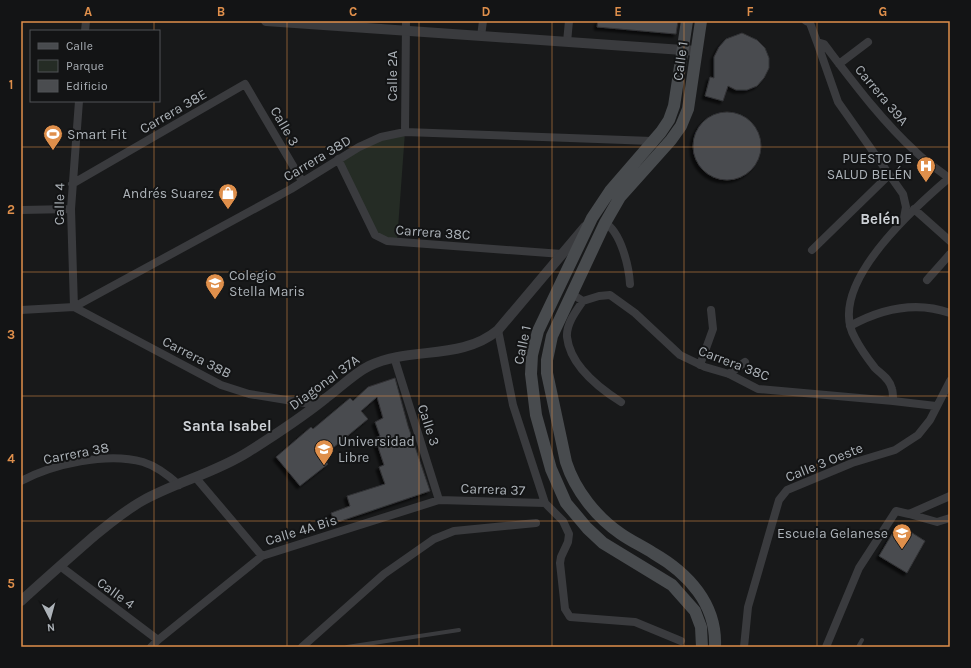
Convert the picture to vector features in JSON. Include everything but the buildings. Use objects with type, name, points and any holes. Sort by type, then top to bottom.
[{"type":"main road","name":"Calle 1","points":[[687,21],[672,113],[661,132],[610,191],[592,218],[538,331],[532,355],[531,374],[536,414],[551,469],[566,503],[603,543],[672,585],[695,610],[701,627],[702,647]]},
{"type":"main road","name":"Calle 1","points":[[701,21],[688,109],[681,126],[671,140],[620,197],[605,223],[552,336],[547,360],[547,373],[570,476],[579,491],[609,525],[621,535],[662,558],[688,578],[708,606],[713,624],[715,647]]},
{"type":"street","points":[[266,21],[406,26],[481,36],[697,51]]},
{"type":"street","points":[[481,36],[483,21]]},
{"type":"street","points":[[567,42],[568,21]]},
{"type":"street","points":[[806,21],[810,23],[838,102],[903,194],[906,207],[904,218]]},
{"type":"street","name":"Calle 2A","points":[[405,132],[406,26]]},
{"type":"street","name":"Carrera 39A","points":[[817,42],[824,44],[857,88],[899,136],[918,154],[949,178]]},
{"type":"street","points":[[839,64],[868,42]]},
{"type":"street","name":"Calle 3","points":[[245,84],[302,182]]},
{"type":"street","name":"Carrera 38E","points":[[72,184],[245,84]]},
{"type":"street","name":"Calle 4","points":[[74,307],[71,209],[79,102]]},
{"type":"street","name":"Carrera 38D","points":[[21,310],[74,307],[302,182],[338,159],[381,137],[405,132],[652,141]]},
{"type":"street","name":"Carrera 38C","points":[[338,159],[375,235],[387,241],[562,254]]},
{"type":"street","points":[[812,250],[889,175]]},
{"type":"street","points":[[893,401],[892,388],[888,380],[875,367],[854,337],[850,326],[853,295],[862,274],[883,241],[904,218],[949,178]]},
{"type":"street","points":[[21,210],[71,209]]},
{"type":"street","points":[[914,209],[950,241]]},
{"type":"street","name":"Diagonal 37A","points":[[21,601],[122,514],[148,498],[196,478],[244,455],[317,405],[359,371],[381,360],[469,347],[485,340],[498,330],[592,218]]},
{"type":"street","points":[[605,223],[612,228],[621,244],[626,258],[630,284]]},
{"type":"street","points":[[927,280],[950,254]]},
{"type":"street","points":[[572,294],[583,301],[575,312],[569,326],[567,337],[572,350],[582,369],[597,386],[621,402]]},
{"type":"street","name":"Carrera 38C","points":[[583,301],[598,296],[610,295],[635,313],[680,355],[700,365],[729,374],[758,390],[936,406]]},
{"type":"street","name":"Carrera 38B","points":[[74,307],[221,385],[249,394],[317,405]]},
{"type":"street","points":[[850,326],[876,314],[904,308],[932,309],[950,313]]},
{"type":"street","points":[[700,365],[713,329],[711,310]]},
{"type":"street","points":[[498,330],[513,405],[545,503],[563,520],[569,534],[568,542],[561,557],[560,563],[565,609],[570,617],[635,622],[681,641]]},
{"type":"street","name":"Calle 3","points":[[394,357],[439,500]]},
{"type":"street","points":[[729,374],[745,362]]},
{"type":"street","name":"Calle 3 Oeste","points":[[744,647],[748,607],[779,500],[787,490],[852,463],[895,450],[918,435],[930,420],[950,381]]},
{"type":"street","name":"Carrera 38","points":[[21,481],[32,475],[64,465],[92,460],[119,458],[144,463],[155,467],[179,485]]},
{"type":"street","points":[[196,478],[262,556]]},
{"type":"street","points":[[909,514],[950,496]]},
{"type":"street","name":"Carrera 37","points":[[439,500],[545,503]]},
{"type":"street","name":"Calle 4A Bis","points":[[151,647],[262,556],[439,500]]},
{"type":"street","points":[[826,647],[859,568],[896,510],[937,522],[950,518]]},
{"type":"street","points":[[302,647],[384,574],[434,539],[454,531],[536,523]]},
{"type":"street","name":"Calle 4","points":[[60,566],[158,640]]},
{"type":"lane","points":[[347,647],[459,630]]},
{"type":"lane","points":[[858,647],[862,640]]},
{"type":"green space","points":[[405,132],[397,242],[375,235],[338,159],[359,147]]},
{"type":"place","name":"Smart Fit","points":[[53,151]]},
{"type":"place","name":"PUESTO DE SALUD BELÉN","points":[[926,183]]},
{"type":"place","name":"Andrés Suarez","points":[[228,210]]},
{"type":"place","name":"Colegio Stella Maris","points":[[215,300]]},
{"type":"place","name":"Universidad Libre","points":[[324,466]]},
{"type":"place","name":"Escuela Gelanese","points":[[902,550]]},
{"type":"district","name":"Belén","points":[[880,219]]},
{"type":"district","name":"Santa Isabel","points":[[227,426]]}]
